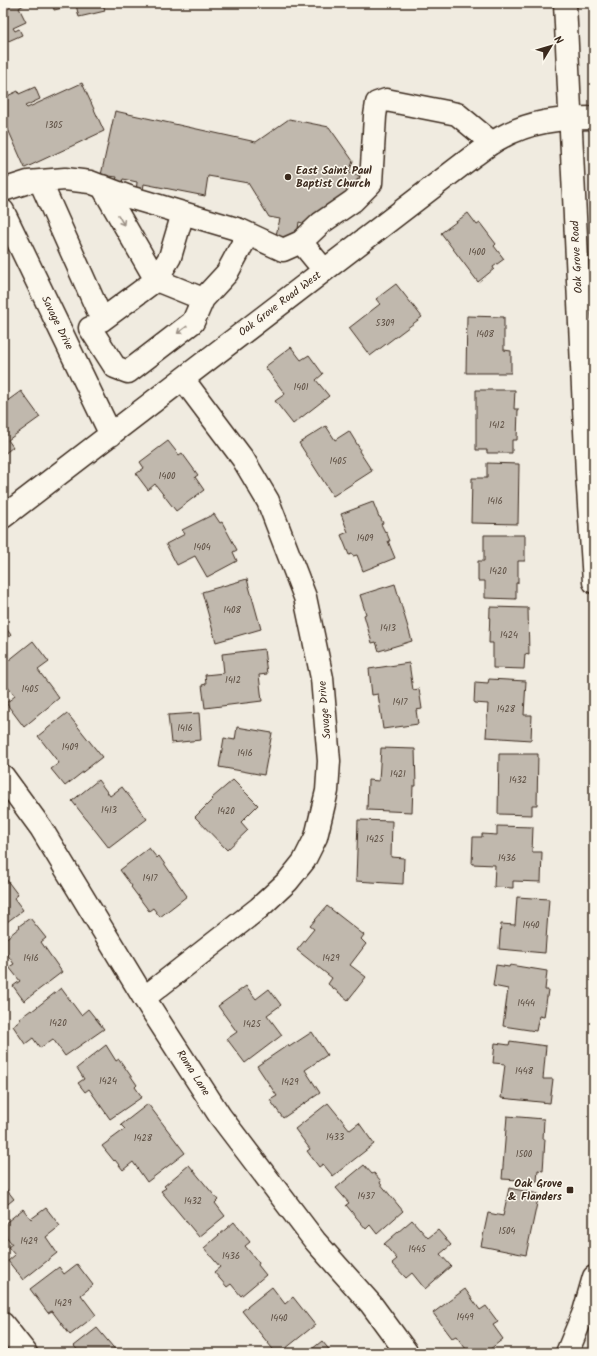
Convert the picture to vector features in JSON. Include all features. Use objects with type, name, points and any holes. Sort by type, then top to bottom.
[{"type":"street","name":"Oak Grove Road","points":[[565,3],[587,472],[594,582]]},
{"type":"street","points":[[3,190],[34,181],[65,179],[90,182],[129,197],[240,230],[283,250],[301,242],[321,223],[353,201],[371,183],[377,103],[386,100],[457,114],[492,143]]},
{"type":"street","name":"Oak Grove Road West","points":[[3,517],[492,143],[523,127],[552,119],[594,118]]},
{"type":"street","points":[[34,181],[114,367],[128,372],[193,322],[203,299],[227,273],[248,234]]},
{"type":"street","points":[[102,186],[156,280],[203,299]]},
{"type":"street","name":"Savage Drive","points":[[3,212],[111,435]]},
{"type":"street","points":[[65,340],[96,324],[156,280],[170,257],[183,213]]},
{"type":"street","points":[[301,242],[324,270]]},
{"type":"street","name":"Savage Drive","points":[[144,998],[259,908],[288,881],[304,861],[316,837],[327,791],[329,762],[322,678],[305,597],[268,501],[243,459],[183,378]]},
{"type":"street","name":"Roma Lane","points":[[3,776],[41,828],[144,998],[220,1116],[315,1241],[371,1304],[407,1353]]},
{"type":"street","points":[[567,1353],[584,1312],[594,1277]]},
{"type":"street","points":[[3,1324],[26,1353]]},
{"type":"building","points":[[3,3],[23,3],[24,5],[19,8],[26,22],[13,28],[15,31],[19,29],[22,35],[4,43],[3,40]]},
{"type":"building","points":[[53,3],[103,3],[105,11],[79,17],[76,5],[54,10]]},
{"type":"building","points":[[82,83],[104,131],[25,168],[3,118],[3,98],[18,91],[19,94],[35,87],[40,99],[25,106],[27,108]]},
{"type":"building","name":"East Saint Paul Baptist Church","points":[[115,111],[256,142],[289,119],[329,127],[353,161],[349,173],[361,176],[358,193],[347,190],[344,202],[310,225],[299,222],[296,243],[275,239],[280,219],[269,217],[248,183],[208,176],[205,196],[144,184],[143,190],[136,192],[137,182],[123,179],[120,188],[114,187],[117,177],[101,175]]},
{"type":"building","points":[[468,213],[477,225],[480,223],[496,244],[494,246],[504,259],[493,267],[494,269],[478,282],[441,233]]},
{"type":"building","points":[[396,284],[422,317],[370,356],[349,328],[380,304],[376,299]]},
{"type":"building","points":[[467,316],[504,317],[504,350],[511,351],[511,373],[466,373]]},
{"type":"building","points":[[291,347],[301,360],[309,355],[323,374],[316,380],[329,396],[293,424],[275,401],[285,394],[265,367]]},
{"type":"building","points":[[476,390],[515,390],[514,409],[518,409],[517,440],[512,440],[512,453],[487,453],[487,450],[476,450]]},
{"type":"building","points":[[21,391],[40,417],[8,440],[13,447],[3,455],[3,404]]},
{"type":"building","points":[[326,426],[335,440],[349,431],[360,449],[359,451],[372,471],[333,496],[299,443]]},
{"type":"building","points":[[168,441],[179,455],[182,453],[198,475],[195,477],[204,490],[176,511],[155,484],[148,490],[136,474],[144,468],[140,462]]},
{"type":"building","points":[[487,463],[519,464],[518,524],[471,523],[472,478],[487,478]]},
{"type":"building","points":[[373,502],[383,523],[381,524],[385,532],[386,531],[390,541],[388,541],[395,558],[363,571],[357,555],[349,555],[341,535],[348,532],[341,514]]},
{"type":"building","points":[[214,514],[220,523],[222,522],[237,550],[233,552],[237,561],[207,577],[195,556],[177,565],[166,544],[185,534],[182,530]]},
{"type":"building","points":[[484,535],[525,535],[525,561],[518,561],[516,599],[485,598],[485,581],[478,581],[478,561],[484,561]]},
{"type":"building","points":[[247,579],[261,629],[216,642],[202,592]]},
{"type":"building","points":[[395,584],[412,641],[379,651],[376,642],[372,643],[364,615],[366,614],[360,595]]},
{"type":"building","points":[[490,607],[528,608],[529,655],[525,654],[524,669],[493,668],[493,643],[489,643]]},
{"type":"building","points":[[3,624],[11,635],[3,642]]},
{"type":"building","points":[[33,641],[49,662],[38,670],[59,698],[24,727],[6,703],[15,696],[3,681],[3,665]]},
{"type":"building","points":[[264,649],[267,674],[259,675],[262,701],[205,708],[202,685],[206,684],[205,675],[224,673],[222,654]]},
{"type":"building","points":[[409,663],[413,690],[419,689],[422,709],[416,710],[418,724],[383,729],[378,694],[372,695],[369,669]]},
{"type":"building","points":[[489,679],[526,681],[524,715],[532,715],[531,740],[486,737],[488,704],[474,703],[475,682],[488,683]]},
{"type":"building","points":[[67,713],[102,757],[65,786],[51,769],[59,763],[38,736]]},
{"type":"building","points":[[199,713],[201,740],[171,743],[168,715]]},
{"type":"building","points":[[237,727],[272,733],[264,775],[219,767],[224,738],[235,740]]},
{"type":"building","points":[[381,748],[415,749],[416,786],[413,786],[412,812],[367,810],[368,780],[379,781]]},
{"type":"building","points":[[499,754],[538,754],[537,805],[532,805],[532,815],[498,814]]},
{"type":"building","points":[[98,780],[110,796],[122,787],[147,819],[109,848],[72,801]]},
{"type":"building","points":[[233,780],[258,805],[241,822],[248,830],[227,850],[195,817],[213,799],[212,798]]},
{"type":"building","points":[[358,820],[392,821],[391,857],[404,858],[403,884],[356,881]]},
{"type":"building","points":[[497,826],[533,827],[532,852],[542,852],[541,882],[513,881],[513,888],[494,887],[495,865],[472,864],[473,837],[482,837],[482,834],[497,835]]},
{"type":"building","points":[[149,848],[157,858],[159,856],[187,896],[160,917],[153,908],[149,911],[120,870]]},
{"type":"building","points":[[3,875],[18,895],[14,898],[23,910],[3,925]]},
{"type":"building","points":[[517,897],[549,899],[545,953],[499,949],[501,924],[515,925]]},
{"type":"building","points":[[327,906],[364,935],[361,939],[366,944],[350,965],[366,977],[348,1000],[328,984],[332,978],[297,950],[314,929],[310,926]]},
{"type":"building","points":[[30,918],[46,938],[41,942],[62,972],[24,1001],[13,986],[20,981],[9,967],[14,964],[7,954],[6,955],[3,952],[3,941]]},
{"type":"building","points":[[496,965],[509,967],[510,965],[547,971],[545,990],[548,990],[544,1017],[539,1016],[536,1031],[503,1026],[508,989],[493,986]]},
{"type":"building","points":[[246,986],[256,999],[269,989],[281,1005],[267,1015],[282,1035],[245,1063],[227,1039],[237,1032],[218,1006]]},
{"type":"building","points":[[61,988],[81,1015],[88,1009],[104,1029],[65,1056],[53,1039],[40,1048],[33,1038],[25,1044],[13,1026],[20,1021],[19,1019],[31,1010],[32,1011]]},
{"type":"building","points":[[312,1032],[327,1055],[305,1070],[320,1093],[283,1118],[270,1100],[277,1096],[257,1066],[288,1045],[289,1047]]},
{"type":"building","points":[[510,1041],[546,1046],[543,1079],[553,1079],[550,1103],[501,1098],[505,1064],[493,1063],[495,1043],[509,1045]]},
{"type":"building","points":[[106,1045],[116,1061],[119,1059],[137,1085],[135,1087],[142,1097],[110,1119],[89,1089],[85,1092],[78,1083],[84,1079],[77,1068]]},
{"type":"building","points":[[328,1103],[350,1130],[359,1123],[374,1144],[333,1176],[323,1164],[319,1167],[307,1151],[310,1149],[295,1129]]},
{"type":"building","points":[[148,1104],[185,1153],[147,1182],[133,1162],[123,1170],[102,1146],[125,1129],[121,1125]]},
{"type":"building","points":[[507,1116],[544,1119],[543,1139],[545,1139],[543,1171],[538,1170],[537,1181],[502,1179]]},
{"type":"building","points":[[189,1165],[218,1200],[215,1203],[225,1216],[199,1237],[161,1191],[166,1188],[164,1186]]},
{"type":"building","points":[[364,1165],[381,1181],[380,1183],[403,1211],[377,1234],[370,1225],[366,1229],[346,1205],[349,1203],[336,1188]]},
{"type":"building","points":[[3,1185],[14,1199],[3,1208]]},
{"type":"building","points":[[509,1188],[539,1194],[526,1255],[481,1246],[488,1213],[503,1216]]},
{"type":"building","points":[[46,1208],[60,1226],[46,1237],[57,1253],[23,1280],[8,1261],[15,1255],[8,1247],[12,1244],[3,1232],[3,1225],[23,1209],[31,1219]]},
{"type":"building","points":[[412,1220],[428,1238],[438,1230],[451,1245],[440,1254],[451,1266],[425,1289],[412,1273],[406,1278],[392,1263],[397,1259],[384,1244]]},
{"type":"building","points":[[234,1222],[250,1242],[245,1246],[259,1263],[258,1265],[266,1275],[241,1296],[231,1284],[227,1287],[214,1272],[220,1267],[204,1248]]},
{"type":"building","points":[[77,1264],[93,1285],[81,1295],[96,1315],[70,1335],[52,1311],[48,1313],[30,1289],[59,1267],[64,1274]]},
{"type":"building","points":[[272,1287],[285,1304],[293,1297],[315,1325],[280,1353],[276,1353],[242,1311]]},
{"type":"building","points":[[465,1289],[480,1310],[486,1306],[498,1322],[493,1325],[503,1339],[485,1353],[469,1353],[456,1336],[452,1338],[433,1313]]},
{"type":"building","points":[[97,1328],[118,1353],[80,1353],[74,1346]]},
{"type":"building","points":[[322,1341],[332,1353],[307,1353]]},
{"type":"building","points":[[129,1348],[132,1353],[122,1353]]},
{"type":"place","name":"East Saint Paul Baptist Church","points":[[288,177]]},
{"type":"place","name":"Oak Grove & Flanders","points":[[570,1190]]}]
